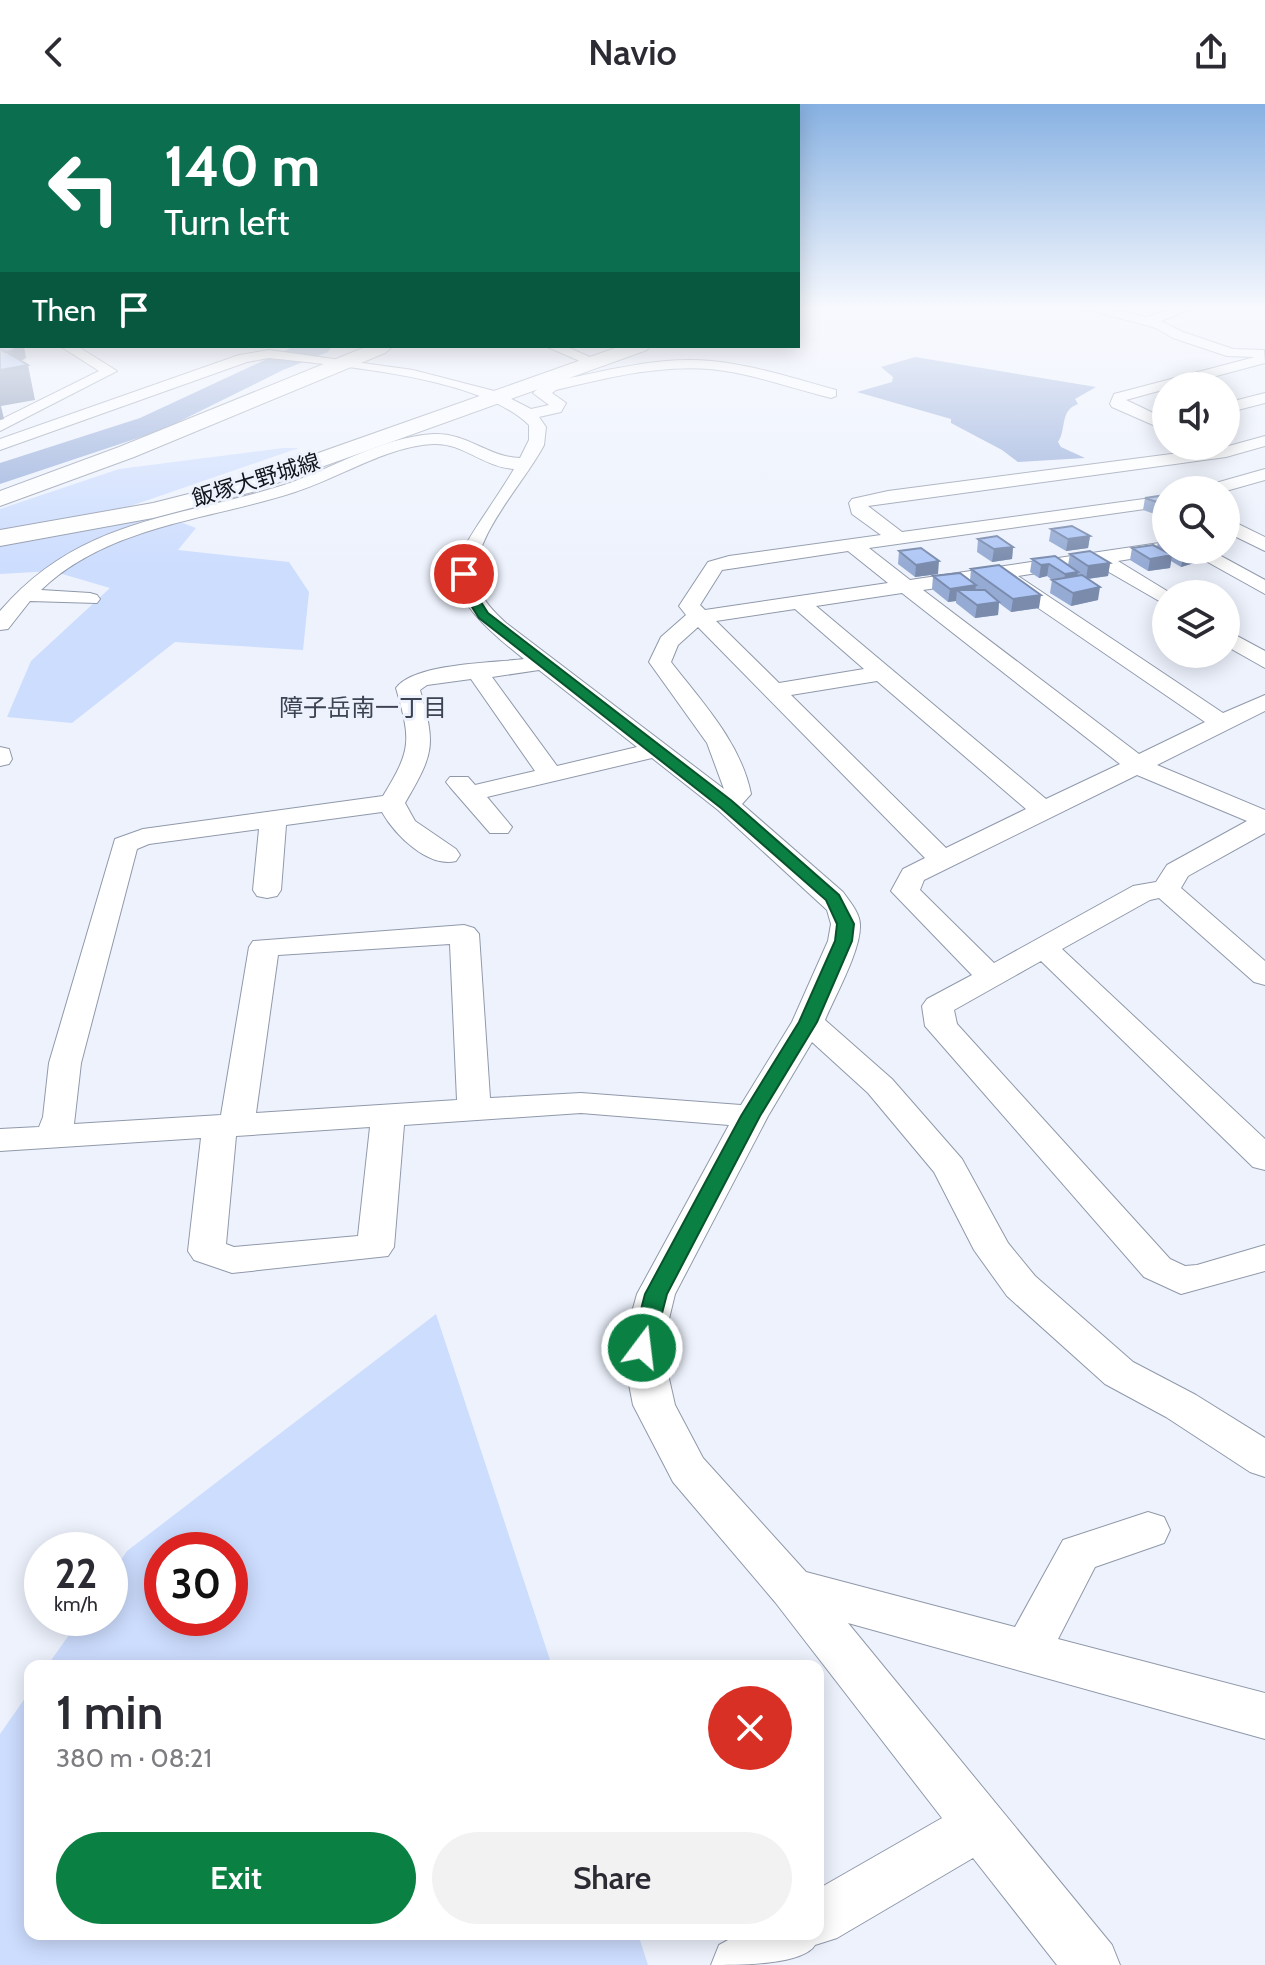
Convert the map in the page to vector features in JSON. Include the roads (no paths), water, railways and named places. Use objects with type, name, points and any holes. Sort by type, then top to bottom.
[{"type":"main road","points":[[0,499],[80,472],[267,394]]},
{"type":"main road","name":"飯塚大野城線","points":[[0,538],[154,510],[240,488],[320,462],[446,412],[501,394]]},
{"type":"street","points":[[0,426],[64,394]]},
{"type":"street","points":[[0,445],[143,394]]},
{"type":"street","points":[[484,394],[521,406],[530,414],[539,432],[526,464],[469,551],[464,574],[466,588],[484,615],[727,804],[833,898],[846,924],[843,941],[808,1022],[751,1116],[656,1294],[642,1348],[654,1405],[688,1470],[791,1588],[1092,1965]]},
{"type":"street","points":[[530,414],[555,409],[558,403],[542,394]]},
{"type":"street","points":[[1131,394],[1119,397],[1118,404],[1152,418]]},
{"type":"street","points":[[1240,404],[1265,398]]},
{"type":"street","points":[[0,624],[15,600],[83,551],[164,521],[291,488],[405,442],[438,439],[464,442],[485,458],[500,463],[526,464]]},
{"type":"street","points":[[1240,445],[1265,441]]},
{"type":"street","points":[[898,538],[859,510],[858,503],[888,496],[1152,459]]},
{"type":"street","points":[[1240,481],[1265,474]]},
{"type":"street","points":[[941,859],[689,606],[715,566],[1152,503]]},
{"type":"street","points":[[1123,507],[1152,524]]},
{"type":"street","points":[[1240,532],[1265,545]]},
{"type":"street","points":[[851,544],[1138,766],[1262,827]]},
{"type":"street","points":[[727,804],[738,794],[737,781],[717,742],[660,662],[661,653],[672,637],[698,617],[1152,550]]},
{"type":"street","points":[[1099,558],[1152,590]]},
{"type":"street","points":[[1221,564],[1265,588]]},
{"type":"street","points":[[1000,572],[1222,723]]},
{"type":"street","points":[[15,600],[90,599]]},
{"type":"street","points":[[799,602],[1043,810]]},
{"type":"street","points":[[1240,646],[1265,661]]},
{"type":"street","points":[[446,855],[407,828],[394,814],[392,803],[421,755],[422,735],[408,688],[421,679],[545,663]]},
{"type":"street","points":[[478,673],[551,775]]},
{"type":"street","points":[[772,691],[882,673]]},
{"type":"street","points":[[990,976],[905,891],[913,875],[1265,702]]},
{"type":"street","points":[[499,827],[464,788],[551,775],[655,750]]},
{"type":"street","points":[[51,1137],[60,1117],[65,1063],[125,845],[143,837],[392,803]]},
{"type":"street","points":[[267,890],[273,820]]},
{"type":"street","points":[[1166,889],[1177,871],[1262,827]]},
{"type":"street","points":[[1166,889],[1143,892],[938,1006],[941,1026],[1157,1268],[1181,1280],[1265,1258]]},
{"type":"street","points":[[1166,889],[1176,901],[1265,976]]},
{"type":"street","points":[[388,1115],[375,1247],[232,1260],[207,1251],[264,947],[464,934],[474,1110]]},
{"type":"street","points":[[1043,947],[1265,1159]]},
{"type":"street","points":[[808,1022],[880,1086],[949,1167],[993,1250],[1021,1286],[1119,1373],[1181,1406],[1265,1460]]},
{"type":"street","points":[[0,1140],[581,1103],[751,1116]]},
{"type":"street","points":[[1027,1652],[1079,1553],[1148,1530]]},
{"type":"street","points":[[791,1588],[1265,1716]]},
{"type":"street","points":[[824,1916],[980,1825]]},
{"type":"street","points":[[739,1965],[782,1940]]},
{"type":"waterway","points":[[0,474],[151,424],[212,394]]},
{"type":"district","name":"障子岳南一丁目","points":[[363,707]]}]
